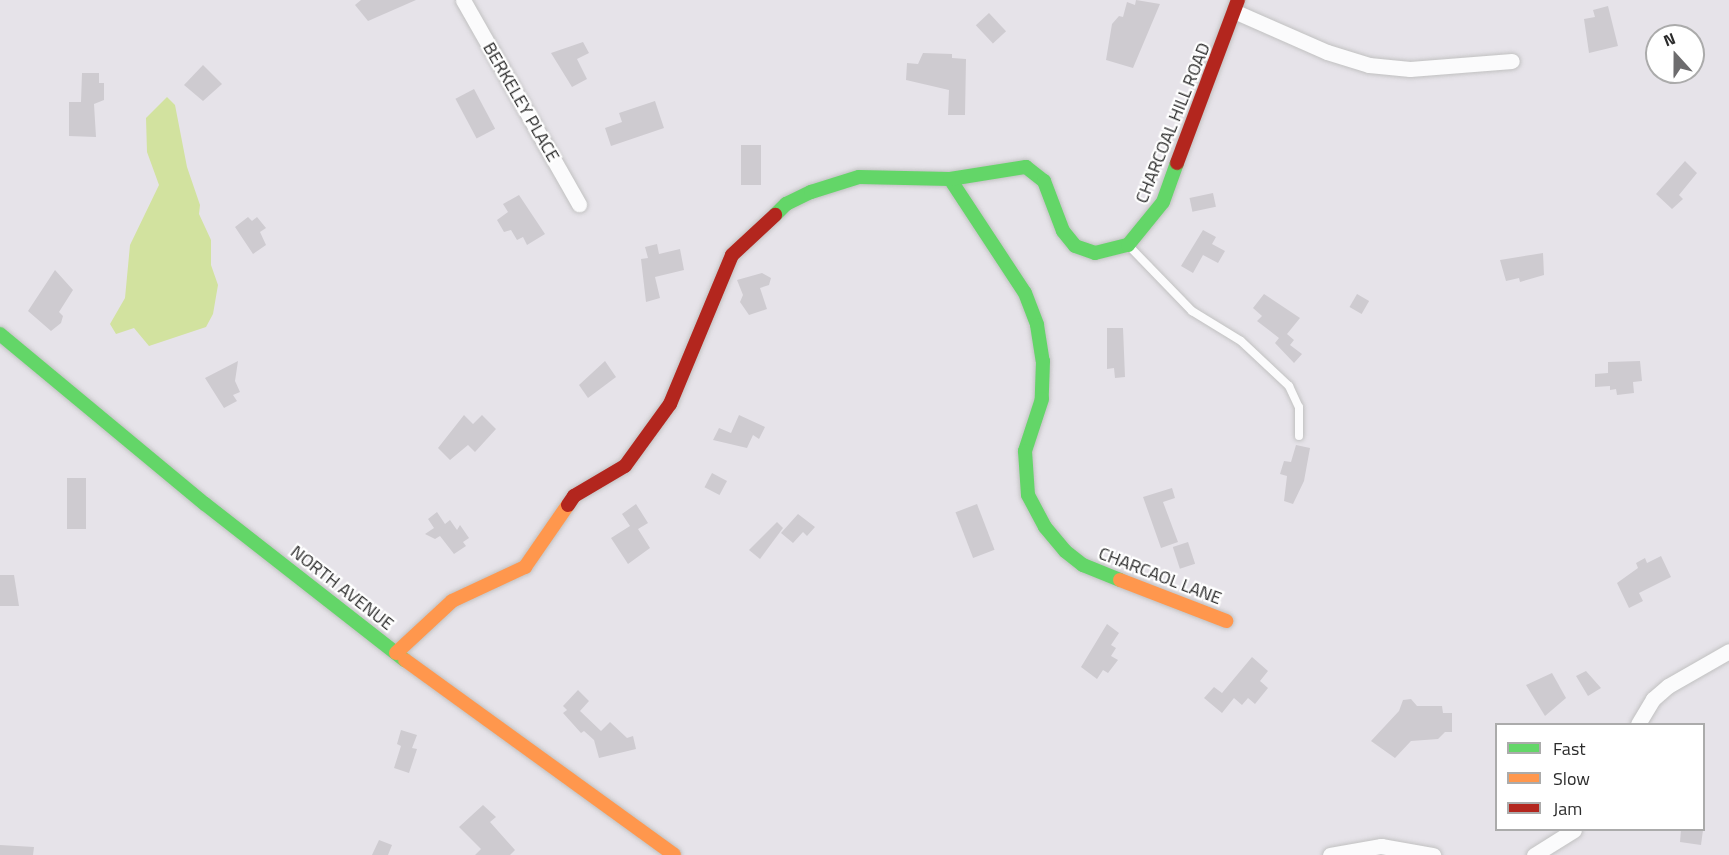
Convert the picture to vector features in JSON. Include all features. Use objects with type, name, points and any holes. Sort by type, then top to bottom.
[{"type":"street","name":"BERKELEY PLACE","points":[[463,0],[579,204]]},
{"type":"street","points":[[1237,6],[1327,52],[1369,65],[1410,69],[1512,61]]},
{"type":"street","name":"CHARCOAL HILL ROAD","points":[[1128,245],[1162,202],[1237,6]]},
{"type":"street","points":[[396,653],[452,601],[525,567],[574,496],[625,466],[670,404],[732,255],[772,213],[811,192],[859,177],[950,179],[1026,167],[1044,182],[1063,231],[1075,246],[1095,253],[1128,245]]},
{"type":"street","name":"CHARCAOL LANE","points":[[950,179],[1025,293],[1037,325],[1043,361],[1042,399],[1025,450],[1024,474],[1028,495],[1045,527],[1065,551],[1083,565],[1226,621]]},
{"type":"street","name":"NORTH AVENUE","points":[[0,334],[205,504],[396,653],[674,855]]},
{"type":"street","points":[[1639,723],[1653,699],[1668,686],[1729,651]]},
{"type":"street","points":[[1534,855],[1572,831]]},
{"type":"street","points":[[1330,855],[1381,846],[1433,855]]},
{"type":"lane","points":[[1128,245],[1192,311],[1241,340],[1289,386],[1299,407],[1299,436]]},
{"type":"shaded area","points":[[167,97],[175,105],[187,167],[200,205],[199,214],[211,240],[211,265],[218,285],[213,314],[206,327],[149,346],[134,328],[116,334],[110,324],[125,298],[130,245],[159,185],[147,152],[146,118]]},
{"type":"building","points":[[361,0],[416,0],[368,21],[355,5]]},
{"type":"building","points":[[1136,0],[1160,4],[1133,68],[1106,60],[1112,24],[1119,16],[1123,17],[1127,2],[1135,5]]},
{"type":"building","points":[[1608,6],[1618,46],[1589,53],[1584,19],[1595,17],[1593,10]]},
{"type":"building","points":[[989,13],[1006,31],[993,44],[976,25]]},
{"type":"building","points":[[583,42],[589,53],[577,59],[587,79],[572,87],[551,53]]},
{"type":"building","points":[[923,53],[952,54],[952,58],[966,59],[965,115],[948,115],[949,90],[906,80],[907,63],[918,64]]},
{"type":"building","points":[[203,65],[222,84],[203,101],[184,85]]},
{"type":"building","points":[[82,73],[99,73],[99,83],[104,83],[104,100],[94,104],[96,137],[69,136],[69,102],[81,102]]},
{"type":"building","points":[[474,89],[495,129],[477,139],[455,99]]},
{"type":"building","points":[[655,101],[664,128],[611,146],[605,128],[622,122],[619,113]]},
{"type":"building","points":[[741,145],[761,145],[761,185],[741,185]]},
{"type":"building","points":[[1685,161],[1697,173],[1679,195],[1683,199],[1672,209],[1656,194]]},
{"type":"building","points":[[1213,193],[1216,207],[1192,212],[1190,198]]},
{"type":"building","points":[[519,195],[545,234],[527,245],[523,237],[517,240],[511,230],[504,232],[497,220],[508,212],[503,204]]},
{"type":"building","points":[[248,217],[252,221],[257,217],[266,228],[260,232],[266,245],[253,254],[235,227]]},
{"type":"building","points":[[1203,230],[1216,237],[1212,244],[1225,251],[1218,263],[1203,255],[1193,273],[1181,266]]},
{"type":"building","points":[[657,244],[659,254],[680,249],[684,270],[655,277],[660,298],[646,302],[641,259],[648,258],[645,247]]},
{"type":"building","points":[[1543,253],[1544,275],[1520,282],[1519,278],[1506,281],[1500,260]]},
{"type":"building","points":[[55,270],[73,290],[59,312],[63,316],[61,323],[51,331],[28,311]]},
{"type":"building","points":[[762,273],[771,278],[769,285],[760,288],[767,309],[749,315],[740,302],[743,295],[737,280]]},
{"type":"building","points":[[1264,294],[1300,318],[1287,334],[1294,340],[1290,345],[1302,354],[1294,363],[1275,343],[1279,338],[1257,321],[1262,316],[1253,308]]},
{"type":"building","points":[[1357,294],[1369,301],[1362,314],[1350,307]]},
{"type":"building","points":[[1107,328],[1123,328],[1125,377],[1115,378],[1114,368],[1107,369]]},
{"type":"building","points":[[238,361],[235,381],[240,392],[233,395],[237,401],[224,408],[205,378]]},
{"type":"building","points":[[605,361],[616,377],[588,398],[579,385]]},
{"type":"building","points":[[1640,361],[1642,381],[1633,382],[1634,393],[1617,395],[1616,389],[1610,390],[1610,386],[1595,387],[1595,374],[1608,373],[1608,362]]},
{"type":"building","points":[[464,415],[473,424],[482,415],[496,429],[475,452],[468,445],[450,460],[438,448]]},
{"type":"building","points":[[739,415],[765,427],[759,439],[753,435],[747,448],[713,440],[719,428],[731,433]]},
{"type":"building","points":[[1296,445],[1310,448],[1304,481],[1293,504],[1284,501],[1287,476],[1280,474],[1284,461],[1291,462]]},
{"type":"building","points":[[712,473],[727,481],[719,495],[704,487]]},
{"type":"building","points":[[67,478],[86,478],[86,529],[67,529]]},
{"type":"building","points":[[1172,488],[1175,498],[1163,502],[1178,542],[1161,548],[1143,497]]},
{"type":"building","points":[[636,504],[648,523],[638,529],[650,548],[628,564],[611,538],[630,526],[622,514]]},
{"type":"building","points":[[977,504],[995,550],[973,558],[956,512]]},
{"type":"building","points":[[437,512],[445,524],[450,520],[457,530],[460,525],[469,538],[463,542],[466,546],[454,554],[440,536],[435,539],[425,534],[434,528],[428,519]]},
{"type":"building","points":[[798,514],[815,527],[807,536],[803,532],[793,543],[781,533]]},
{"type":"building","points":[[777,522],[783,528],[760,559],[749,550]]},
{"type":"building","points":[[1188,542],[1195,564],[1180,569],[1173,547]]},
{"type":"building","points":[[1661,556],[1671,577],[1639,593],[1643,601],[1629,608],[1617,583],[1638,568],[1636,563],[1645,558],[1647,563]]},
{"type":"building","points":[[0,575],[14,575],[19,606],[0,606]]},
{"type":"building","points":[[1107,624],[1119,633],[1111,645],[1116,648],[1111,656],[1118,660],[1108,673],[1103,670],[1097,679],[1081,667]]},
{"type":"building","points":[[1252,657],[1268,671],[1260,681],[1268,688],[1255,704],[1248,698],[1242,705],[1234,698],[1222,713],[1204,698],[1214,687],[1222,693]]},
{"type":"building","points":[[1586,671],[1601,688],[1588,696],[1576,676]]},
{"type":"building","points":[[1552,673],[1566,698],[1545,716],[1526,685]]},
{"type":"building","points":[[578,690],[589,701],[580,711],[601,731],[610,722],[627,738],[633,736],[636,749],[599,758],[594,740],[584,731],[581,733],[563,713],[567,710],[563,706]]},
{"type":"building","points":[[1411,699],[1417,706],[1442,706],[1443,713],[1452,713],[1452,732],[1445,732],[1438,739],[1411,741],[1395,758],[1371,741],[1399,711],[1403,700]]},
{"type":"building","points":[[401,730],[417,735],[412,748],[417,749],[409,773],[394,768],[401,746],[397,744]]},
{"type":"building","points":[[483,805],[496,817],[490,822],[515,850],[510,855],[475,855],[481,849],[459,827]]},
{"type":"building","points":[[1681,831],[1703,831],[1701,845],[1680,842]]},
{"type":"building","points":[[379,840],[392,845],[388,855],[372,855]]},
{"type":"building","points":[[0,845],[34,847],[33,855],[0,855]]},
{"type":"traffic: fast","points":[[775,215],[786,204],[811,192],[859,177],[950,179],[1026,167],[1044,181],[1063,231],[1075,246],[1095,253],[1128,245],[1163,202],[1177,163]]},
{"type":"traffic: fast","points":[[950,179],[1025,293],[1037,325],[1043,361],[1042,399],[1025,451],[1028,495],[1045,527],[1065,551],[1083,565],[1120,580]]},
{"type":"traffic: fast","points":[[0,334],[205,504],[405,660]]},
{"type":"traffic: slow","points":[[396,653],[452,601],[525,567],[568,505]]},
{"type":"traffic: slow","points":[[1120,580],[1226,621]]},
{"type":"traffic: slow","points":[[405,660],[674,855]]},
{"type":"traffic: jam","points":[[1177,163],[1238,0]]},
{"type":"traffic: jam","points":[[568,505],[574,496],[625,466],[670,404],[732,255],[775,215]]}]
